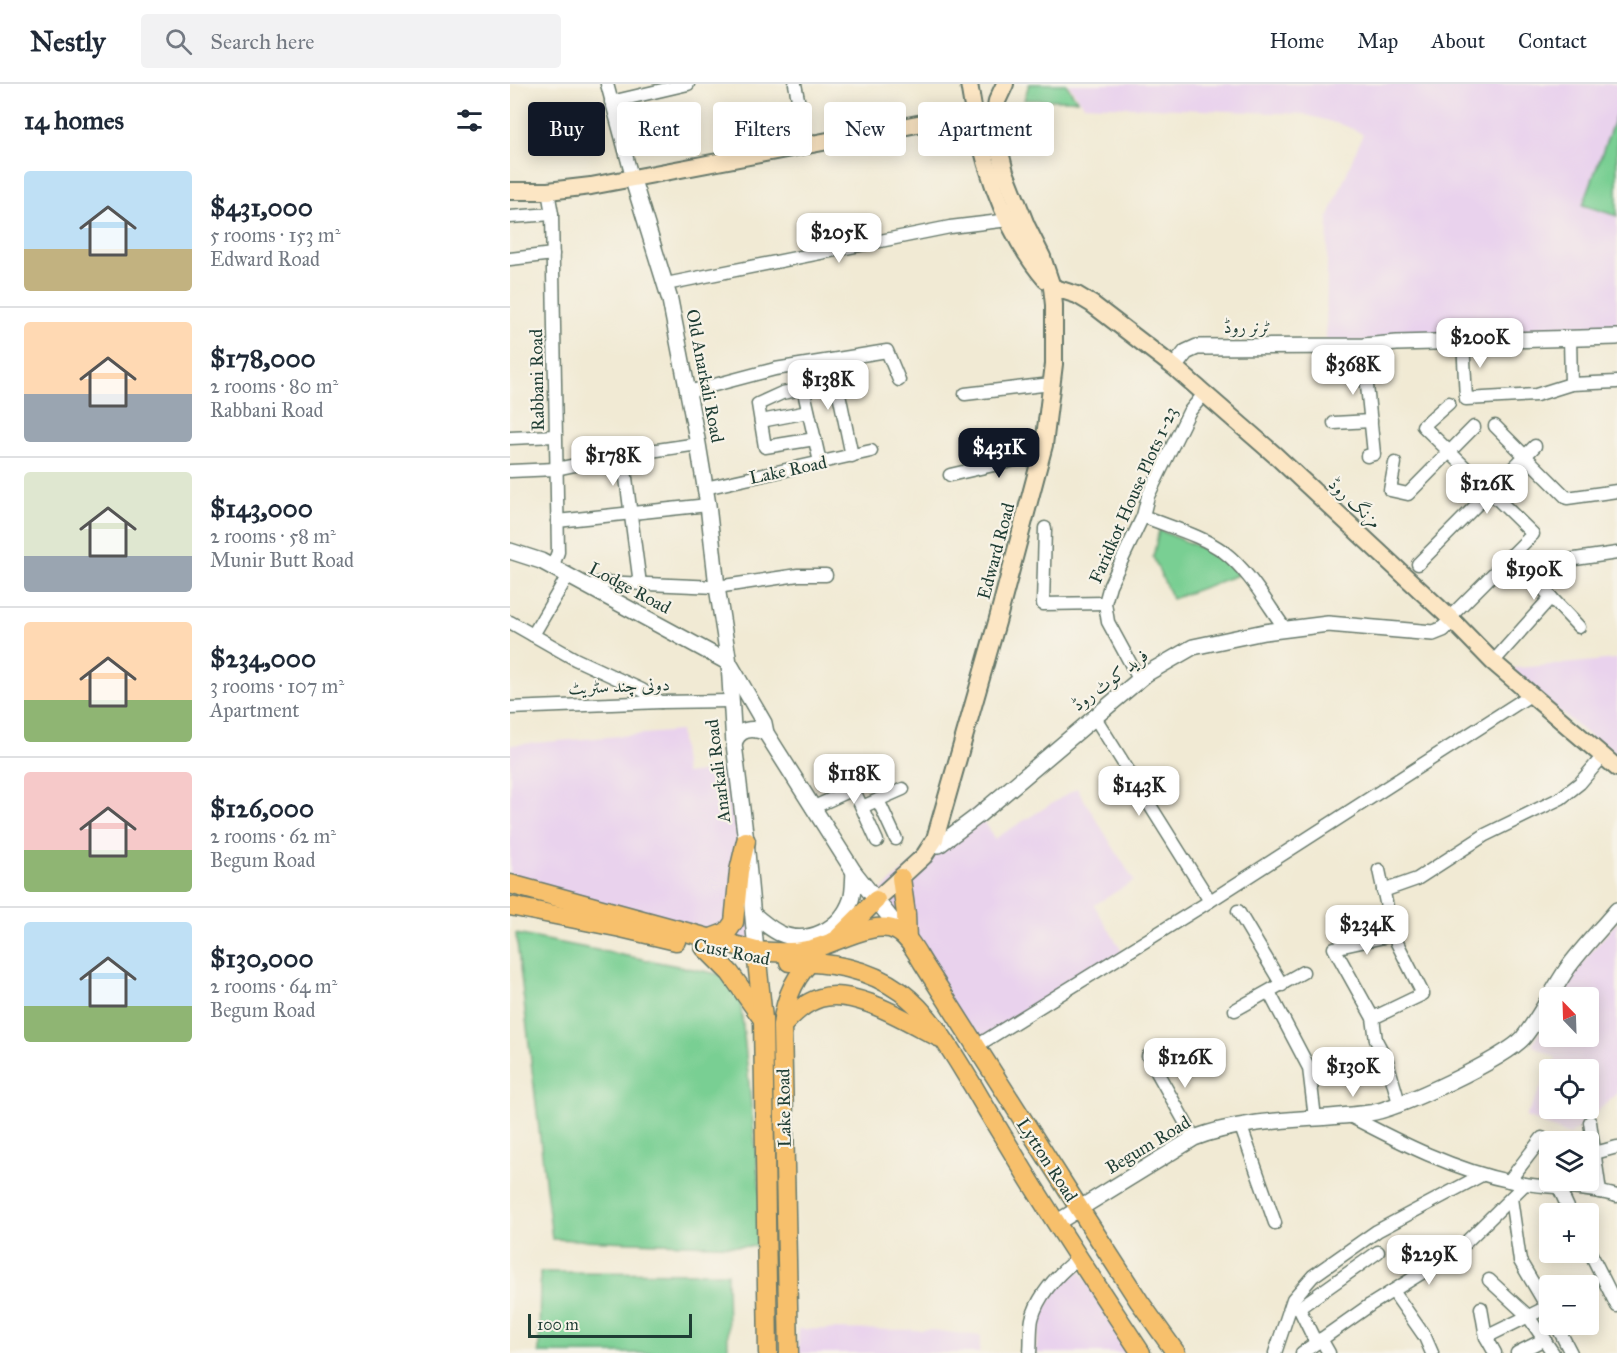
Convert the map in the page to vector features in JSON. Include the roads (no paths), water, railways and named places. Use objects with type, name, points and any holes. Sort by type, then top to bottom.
[{"type":"main road","points":[[969,84],[971,102]]},
{"type":"main road","points":[[997,102],[1005,84]]},
{"type":"main road","points":[[812,144],[918,124]]},
{"type":"main road","points":[[510,191],[548,191],[591,186],[747,156]]},
{"type":"main road","points":[[984,156],[1009,220],[1026,256],[1052,287]]},
{"type":"main road","name":"Edward Road","points":[[928,850],[941,819],[997,622],[1041,454],[1054,364],[1052,287],[1005,172],[1001,156]]},
{"type":"main road","name":"مزنگ روڈ","points":[[1052,287],[1077,295],[1092,304],[1174,367],[1275,455],[1493,662],[1617,768]]},
{"type":"main road","points":[[746,841],[739,871],[734,922],[727,933],[708,943],[763,1019]]},
{"type":"main road","points":[[876,900],[928,850]]},
{"type":"main road","points":[[901,878],[906,914],[906,939]]},
{"type":"main road","name":"Cust Road","points":[[510,884],[757,956],[833,964],[861,971],[902,993],[918,1008],[956,1059]]},
{"type":"main road","name":"Lake Road","points":[[789,1353],[782,1026],[787,999],[792,986],[810,962],[876,900]]},
{"type":"main road","name":"Cust Road","points":[[510,906],[708,943]]},
{"type":"main road","name":"Cust Road","points":[[757,956],[797,952],[881,927],[897,931],[906,939]]},
{"type":"main road","name":"Lytton Road","points":[[906,939],[1139,1301],[1176,1353]]},
{"type":"main road","points":[[757,956],[763,1019],[768,1353]]},
{"type":"main road","points":[[782,1026],[805,1004],[819,998],[842,996],[856,999],[887,1012],[942,1039]]},
{"type":"main road","name":"Lytton Road","points":[[956,1059],[1056,1223],[1141,1353]]},
{"type":"street","points":[[607,84],[632,177]]},
{"type":"street","points":[[795,84],[799,102]]},
{"type":"street","points":[[611,102],[679,85]]},
{"type":"street","name":"Old Anarkali Road","points":[[632,177],[666,284],[698,444],[708,505],[717,587]]},
{"type":"street","name":"Rabbani Road","points":[[548,191],[552,214],[558,552],[552,568]]},
{"type":"street","points":[[510,217],[552,214]]},
{"type":"street","points":[[666,284],[940,229],[1009,220]]},
{"type":"street","points":[[510,259],[553,254]]},
{"type":"street","name":"ٹرنر روڈ","points":[[1174,367],[1186,352],[1197,347],[1363,346],[1617,337]]},
{"type":"street","points":[[1570,338],[1571,384]]},
{"type":"street","points":[[1463,341],[1466,399],[1536,395],[1571,384],[1617,382]]},
{"type":"street","points":[[1363,346],[1374,454],[1367,456]]},
{"type":"street","points":[[688,392],[775,369],[888,351],[899,380]]},
{"type":"street","points":[[832,360],[852,456]]},
{"type":"street","points":[[798,366],[820,462]]},
{"type":"street","points":[[965,394],[1051,384]]},
{"type":"street","points":[[803,389],[782,393],[758,404],[765,447],[814,438]]},
{"type":"street","name":"Faridkot House Plots 1-23","points":[[1139,679],[1108,622],[1105,603],[1110,585],[1143,516],[1148,496],[1189,412],[1204,394]]},
{"type":"street","points":[[1449,403],[1423,426],[1533,534],[1450,619]]},
{"type":"street","points":[[760,421],[808,412]]},
{"type":"street","points":[[1334,423],[1371,421]]},
{"type":"street","points":[[1496,426],[1531,451],[1567,498],[1617,491]]},
{"type":"street","points":[[1395,463],[1390,490],[1408,494],[1474,428]]},
{"type":"street","points":[[510,438],[555,435]]},
{"type":"street","points":[[510,471],[556,469],[623,455],[698,444]]},
{"type":"street","name":"Lake Road","points":[[705,488],[871,451]]},
{"type":"street","points":[[1418,564],[1531,451]]},
{"type":"street","points":[[950,475],[1041,454]]},
{"type":"street","points":[[623,455],[640,584]]},
{"type":"street","points":[[557,521],[632,515],[708,505]]},
{"type":"street","points":[[1143,516],[1223,551],[1245,572],[1286,630]]},
{"type":"street","points":[[1045,528],[1043,604],[1105,603]]},
{"type":"street","name":"Lodge Road","points":[[510,551],[541,561],[729,663]]},
{"type":"street","points":[[1534,579],[1556,559],[1562,565],[1568,560],[1617,554]]},
{"type":"street","points":[[1511,555],[1579,627]]},
{"type":"street","points":[[587,587],[601,582],[717,587],[798,575],[826,575]]},
{"type":"street","points":[[533,635],[567,577]]},
{"type":"street","name":"Anarkali Road","points":[[717,587],[729,663],[734,744],[757,956]]},
{"type":"street","points":[[1493,662],[1551,597]]},
{"type":"street","name":"فرید کوٹ روڈ","points":[[928,850],[939,845],[979,814],[1139,679],[1193,647],[1328,624],[1432,633],[1443,629],[1450,619]]},
{"type":"street","points":[[510,622],[575,659],[642,690],[661,702]]},
{"type":"street","points":[[729,663],[764,723],[766,733],[812,808],[854,872],[906,939]]},
{"type":"street","points":[[975,1047],[1210,901],[1532,694]]},
{"type":"street","name":"دونی چند سٹریٹ","points":[[510,708],[730,701]]},
{"type":"street","points":[[1094,716],[1210,901]]},
{"type":"street","points":[[734,744],[739,734],[747,730],[756,728],[766,733]]},
{"type":"street","points":[[1383,891],[1417,879],[1509,821],[1538,811],[1561,798],[1580,783],[1603,756]]},
{"type":"street","points":[[812,808],[884,775]]},
{"type":"street","points":[[854,788],[878,841]]},
{"type":"street","points":[[862,807],[903,789]]},
{"type":"street","points":[[879,800],[896,839]]},
{"type":"street","points":[[1373,1018],[1423,994],[1393,935],[1379,870]]},
{"type":"street","points":[[753,914],[768,926],[790,936],[809,937],[821,933],[830,928],[845,913],[853,892],[854,872]]},
{"type":"street","name":"Begum Road","points":[[1056,1223],[1194,1138],[1213,1131],[1372,1113],[1438,1089],[1522,1039],[1569,966],[1617,910]]},
{"type":"street","points":[[1238,911],[1282,985]]},
{"type":"street","points":[[1393,935],[1334,948],[1373,1018],[1376,1040],[1387,1061],[1399,1103]]},
{"type":"street","points":[[1235,1010],[1303,972]]},
{"type":"street","points":[[1269,992],[1310,1068],[1315,1118]]},
{"type":"street","points":[[1148,1056],[1194,1138]]},
{"type":"street","points":[[1348,1115],[1406,1146],[1482,1175],[1539,1186]]},
{"type":"street","points":[[1590,1122],[1591,1131]]},
{"type":"street","points":[[1241,1127],[1275,1223]]},
{"type":"street","points":[[1509,1181],[1539,1142]]},
{"type":"street","points":[[1599,1152],[1617,1147]]},
{"type":"street","points":[[1275,1353],[1293,1299],[1313,1276],[1377,1231],[1482,1175]]},
{"type":"street","points":[[1302,1353],[1457,1251],[1525,1184]]},
{"type":"street","points":[[1599,1184],[1600,1192]]},
{"type":"street","points":[[1590,1191],[1617,1196]]},
{"type":"street","points":[[1511,1198],[1520,1261],[1539,1294]]},
{"type":"street","points":[[1329,1353],[1299,1308],[1378,1252]]},
{"type":"street","points":[[1030,1353],[1032,1319],[1044,1293],[1064,1269],[1078,1257]]},
{"type":"street","points":[[1596,1263],[1617,1306]]},
{"type":"street","points":[[1489,1280],[1528,1316],[1553,1353]]},
{"type":"street","points":[[1393,1291],[1425,1338],[1432,1353]]},
{"type":"street","points":[[1481,1308],[1486,1337],[1495,1353]]},
{"type":"street","points":[[1486,1337],[1539,1312]]},
{"type":"street","points":[[1562,1335],[1571,1353]]},
{"type":"street","points":[[1517,1353],[1545,1339]]}]
